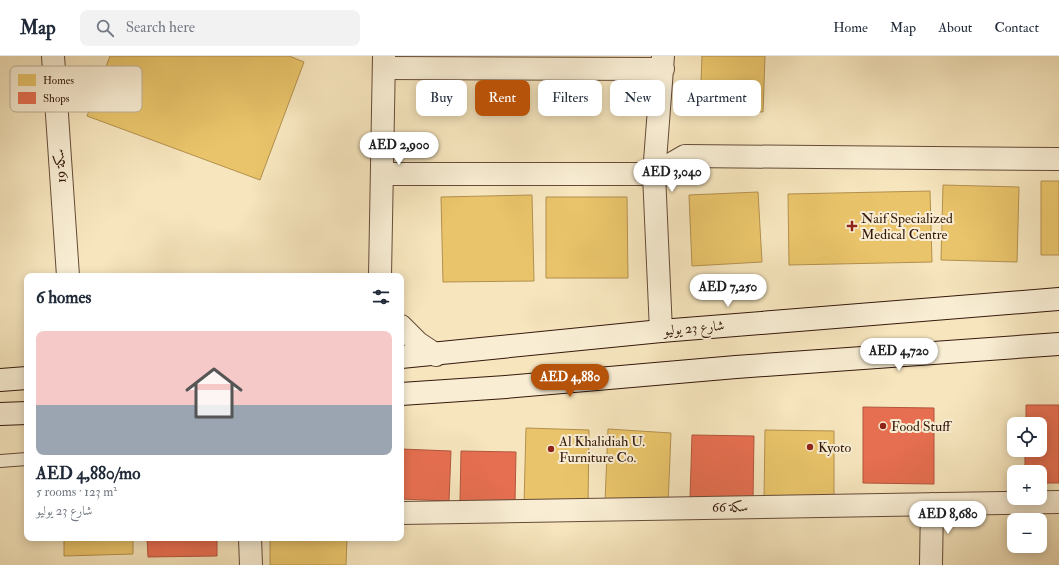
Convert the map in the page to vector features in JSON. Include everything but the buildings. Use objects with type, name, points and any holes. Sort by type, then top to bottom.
[{"type":"street","name":"سكة 19","points":[[53,56],[54,66]]},
{"type":"street","points":[[380,273],[384,62],[663,63],[654,174],[661,331]]},
{"type":"street","name":"سكة 19","points":[[57,112],[68,273]]},
{"type":"street","points":[[382,174],[654,174],[685,156],[1059,159]]},
{"type":"street","name":"شارع 23 يوليو","points":[[404,358],[661,331],[1059,299]]},
{"type":"street","points":[[404,329],[418,343],[436,355]]},
{"type":"street","points":[[404,394],[506,387],[736,367],[1059,344]]},
{"type":"street","points":[[0,380],[24,378]]},
{"type":"street","points":[[0,414],[24,413]]},
{"type":"street","name":"سكة 66","points":[[404,513],[1059,502]]},
{"type":"street","points":[[931,565],[932,504]]},
{"type":"street","points":[[250,541],[250,565]]},
{"type":"lane","points":[[0,461],[24,459]]},
{"type":"place","name":"Naif Specialized Medical Centre","points":[[852,226]]},
{"type":"place","name":"Food Stuff","points":[[883,426]]},
{"type":"place","name":"Kyoto","points":[[810,447]]},
{"type":"place","name":"Al Khalidiah U. Furniture Co.","points":[[551,449]]}]
